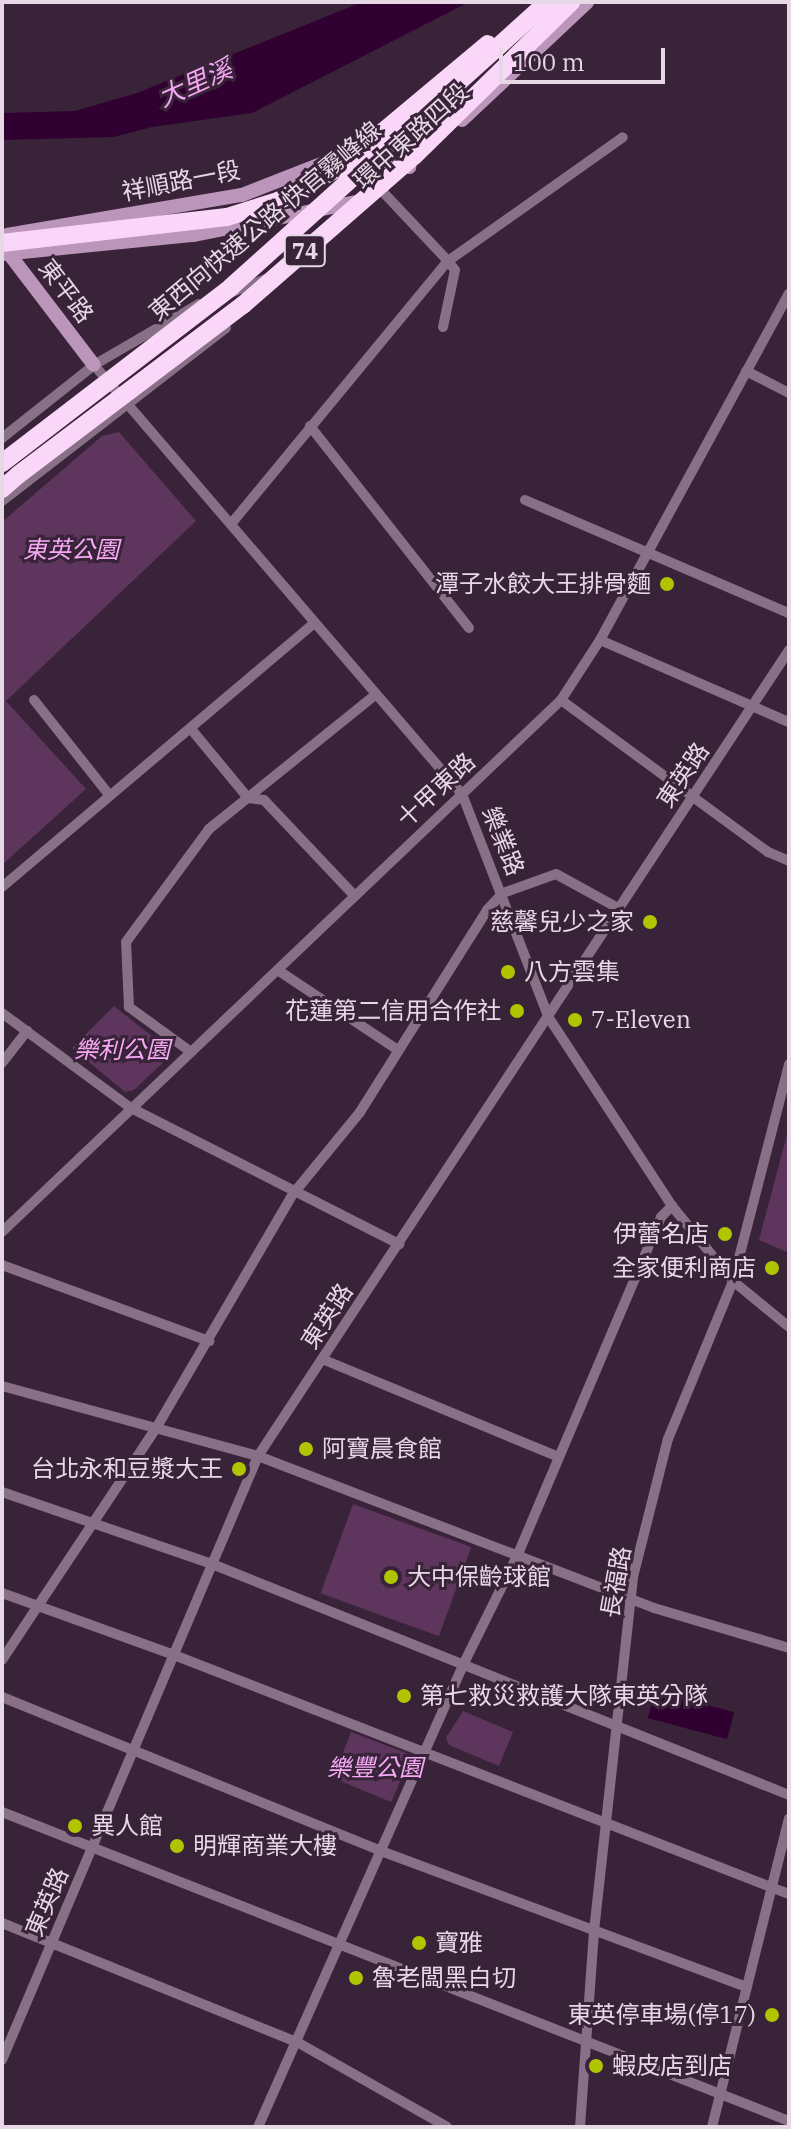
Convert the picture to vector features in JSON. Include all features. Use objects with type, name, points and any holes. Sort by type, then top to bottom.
[{"type":"highway","points":[[4,249],[227,217],[278,201],[342,166],[540,2]]},
{"type":"highway","name":"東西向快速公路 快官霧峰線","points":[[2,463],[231,287],[548,2]]},
{"type":"highway","name":"東西向快速公路 快官霧峰線","points":[[2,489],[243,305],[414,156],[571,2]]},
{"type":"street","name":"環中東路四段","points":[[2,501],[129,404],[298,267],[587,2]]},
{"type":"street","points":[[231,524],[448,261],[623,137]]},
{"type":"street","name":"祥順路一段","points":[[2,236],[242,195],[349,153],[409,167]]},
{"type":"street","points":[[4,249],[194,235],[378,195],[455,270],[443,327]]},
{"type":"street","name":"東平路","points":[[4,249],[94,365]]},
{"type":"street","name":"環中東路四段","points":[[2,438],[94,365],[182,311],[298,267]]},
{"type":"street","name":"十甲東路","points":[[2,1232],[279,971],[353,894],[561,700],[600,640],[789,293]]},
{"type":"street","name":"樂業路","points":[[94,365],[374,696],[462,794],[549,1018],[672,1206],[733,1281],[789,1327]]},
{"type":"street","points":[[746,371],[789,393]]},
{"type":"street","points":[[310,426],[469,628]]},
{"type":"street","name":"環中東路四段","points":[[2,510],[49,466]]},
{"type":"street","points":[[525,500],[789,613]]},
{"type":"street","points":[[2,887],[313,624]]},
{"type":"street","points":[[600,640],[789,722]]},
{"type":"street","name":"東英路","points":[[2,2060],[7,2034],[52,1943],[258,1456],[789,650]]},
{"type":"street","points":[[191,1052],[133,1013],[124,988],[126,942],[209,829],[374,696]]},
{"type":"street","points":[[34,700],[110,796]]},
{"type":"street","points":[[561,700],[768,852],[789,861]]},
{"type":"street","points":[[191,729],[248,798],[264,800],[353,894]]},
{"type":"street","points":[[2,1660],[155,1430],[293,1194],[360,1112],[503,893],[556,874],[618,908]]},
{"type":"street","points":[[279,971],[398,1050]]},
{"type":"street","points":[[2,1013],[131,1108],[293,1194],[399,1244]]},
{"type":"street","points":[[2,1063],[27,1031]]},
{"type":"street","name":"長福路","points":[[580,2127],[594,1931],[631,1598],[668,1439],[733,1281],[789,1064]]},
{"type":"street","points":[[258,2127],[464,1663],[518,1554],[661,1217],[672,1206]]},
{"type":"street","points":[[2,1265],[209,1341]]},
{"type":"street","points":[[322,1359],[559,1457]]},
{"type":"street","points":[[2,1386],[258,1456],[631,1598],[789,1648]]},
{"type":"street","points":[[2,1492],[212,1564],[789,1795]]},
{"type":"street","points":[[2,1593],[426,1751],[789,1894]]},
{"type":"street","points":[[2,1697],[381,1851],[747,1987]]},
{"type":"street","points":[[2,1812],[789,2121]]},
{"type":"street","points":[[712,2127],[789,1818]]},
{"type":"street","points":[[2,1923],[297,2042],[447,2127]]},
{"type":"green space","name":"東英公園","points":[[119,432],[196,521],[6,701],[86,789],[2,865],[2,522],[102,436]]},
{"type":"green space","name":"樂利公園","points":[[114,1006],[167,1048],[168,1058],[134,1090],[125,1092],[72,1048]]},
{"type":"green space","points":[[789,1127],[789,1253],[759,1240]]},
{"type":"green space","name":"大中保齡球館","points":[[353,1504],[471,1547],[439,1636],[321,1593]]},
{"type":"green space","points":[[463,1711],[513,1732],[499,1766],[449,1745],[446,1738]]},
{"type":"green space","name":"樂豐公園","points":[[351,1732],[406,1753],[410,1759],[391,1802],[333,1778]]},
{"type":"water","name":"大里溪","points":[[362,2],[469,2],[252,113],[152,127],[114,137],[2,140],[2,113],[75,111],[137,93]]},
{"type":"water","points":[[655,1691],[734,1712],[727,1739],[648,1718]]},
{"type":"place","name":"潭子水餃大王排骨麵","points":[[667,584]]},
{"type":"place","name":"慈馨兒少之家","points":[[650,922]]},
{"type":"place","name":"八方雲集","points":[[508,972]]},
{"type":"place","name":"花蓮第二信用合作社","points":[[517,1011]]},
{"type":"place","name":"7-Eleven","points":[[575,1020]]},
{"type":"place","name":"伊蕾名店","points":[[725,1234]]},
{"type":"place","name":"全家便利商店","points":[[772,1268]]},
{"type":"place","name":"阿寶晨食館","points":[[306,1449]]},
{"type":"place","name":"台北永和豆漿大王","points":[[239,1469]]},
{"type":"place","name":"大中保齡球館","points":[[391,1577]]},
{"type":"place","name":"第七救災救護大隊東英分隊","points":[[404,1696]]},
{"type":"place","name":"異人館","points":[[75,1826]]},
{"type":"place","name":"明輝商業大樓","points":[[177,1846]]},
{"type":"place","name":"寶雅","points":[[419,1943]]},
{"type":"place","name":"魯老闆黑白切","points":[[356,1978]]},
{"type":"place","name":"東英停車場(停17)","points":[[772,2015]]},
{"type":"place","name":"蝦皮店到店","points":[[596,2066]]}]
